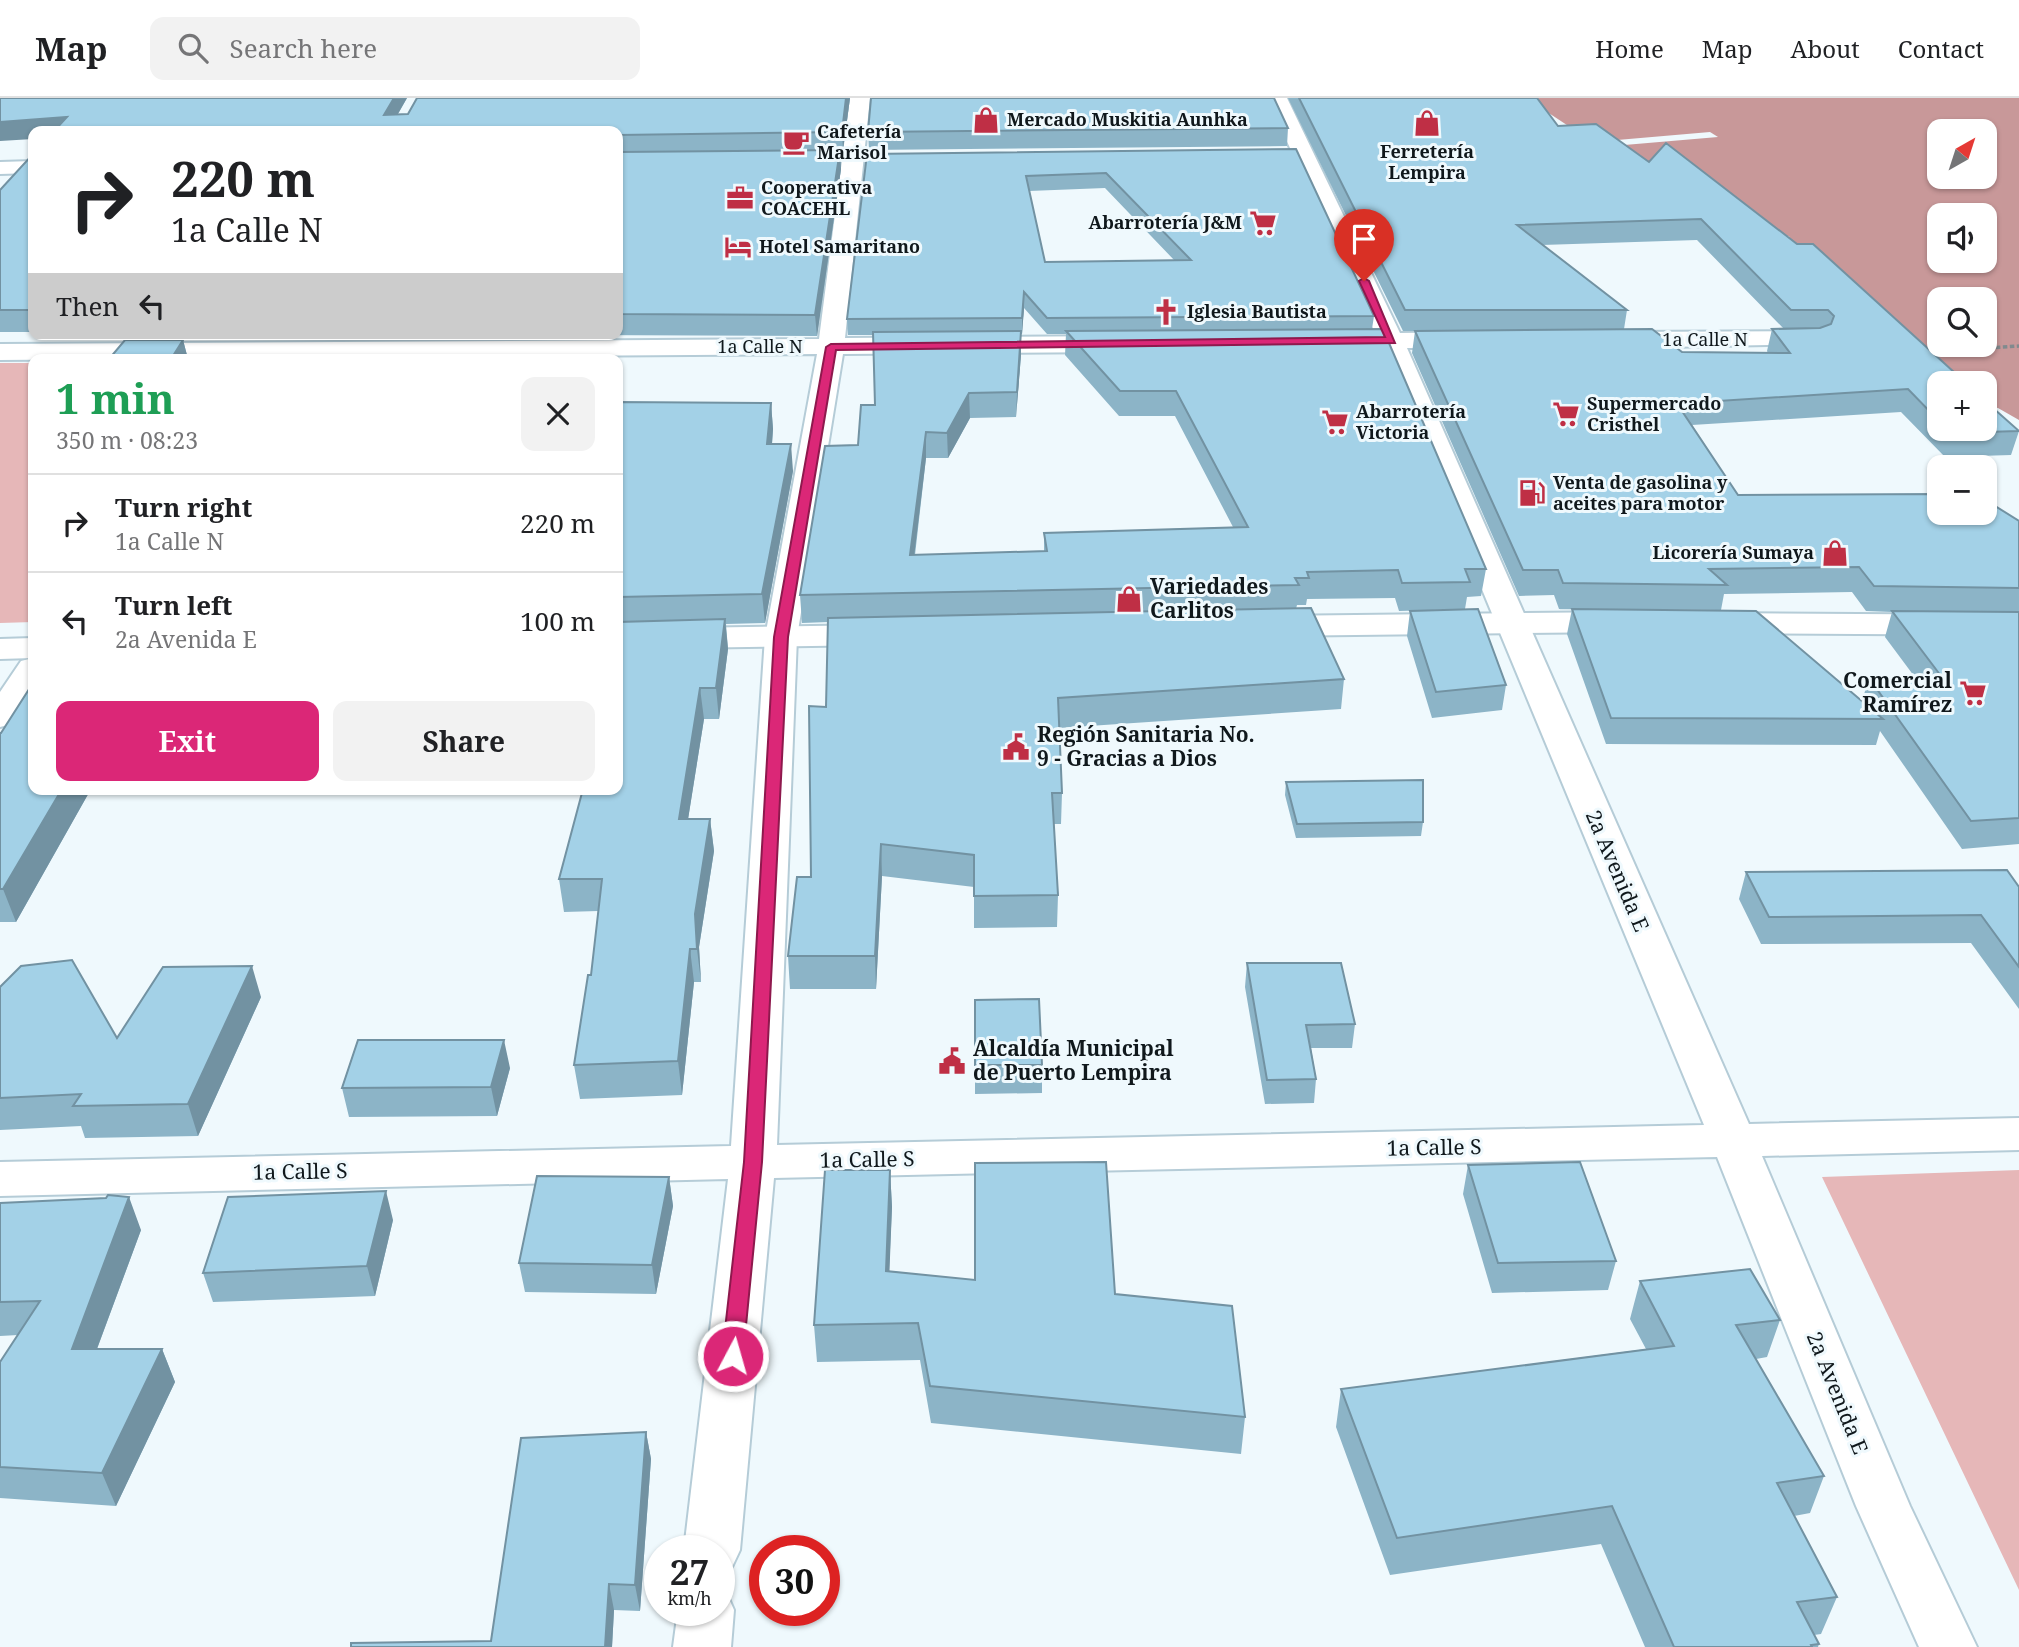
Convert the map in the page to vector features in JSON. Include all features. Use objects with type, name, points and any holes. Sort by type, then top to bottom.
[{"type":"street","points":[[714,1535],[753,1162],[781,637],[831,347],[855,160],[860,98]]},
{"type":"street","name":"2a Avenida E","points":[[1277,98],[1291,155],[1391,340],[1734,1142],[1883,1506],[1948,1647]]},
{"type":"street","points":[[0,168],[28,167]]},
{"type":"street","name":"1a Calle N","points":[[1596,340],[1814,339]]},
{"type":"street","points":[[1309,341],[1487,340]]},
{"type":"street","name":"1a Calle N","points":[[0,352],[256,347],[831,347],[1145,343]]},
{"type":"street","points":[[1235,627],[1510,621],[1647,622]]},
{"type":"street","points":[[1689,622],[2019,625]]},
{"type":"street","points":[[623,639],[905,634]]},
{"type":"street","points":[[0,649],[28,648]]},
{"type":"street","points":[[0,717],[28,675]]},
{"type":"street","name":"1a Calle S","points":[[0,1179],[2019,1134]]},
{"type":"street","points":[[702,1647],[704,1626]]},
{"type":"path","points":[[1924,352],[2019,346]]},
{"type":"shaded area","points":[[1526,98],[2019,98],[2019,420],[1997,408],[1997,371],[1927,373],[1798,265],[1789,236],[1762,235],[1579,133]]},
{"type":"shaded area","points":[[0,363],[28,363],[28,622],[0,623]]},
{"type":"shaded area","points":[[2019,1170],[2019,1590],[1822,1177]]},
{"type":"pier","points":[[1710,132],[1718,137],[1601,147],[1594,142]]},
{"type":"building","points":[[0,98],[394,98],[384,115],[408,114],[417,98],[846,98],[842,132],[623,135],[623,126],[59,126],[67,117],[0,122]]},
{"type":"building","points":[[871,98],[1274,98],[1288,128],[868,132]]},
{"type":"building","points":[[1299,98],[1537,98],[1558,126],[1596,124],[1649,162],[1666,143],[1797,244],[1813,244],[1927,348],[1927,357],[1937,357],[1953,371],[1927,371],[1927,409],[1908,389],[1686,403],[1693,410],[1682,411],[1738,495],[1927,494],[1927,525],[1997,525],[1997,507],[2019,521],[2019,588],[1874,586],[1859,567],[1709,569],[1727,585],[1563,583],[1558,570],[1523,570],[1415,331],[1652,329],[1682,352],[1790,353],[1772,329],[1820,328],[1831,324],[1834,316],[1828,310],[1791,310],[1701,219],[1517,225],[1627,310],[1405,310]]},
{"type":"building","points":[[1296,149],[1374,316],[1047,318],[1024,292],[1022,318],[847,319],[867,154]],"holes":[[[1106,173],[1191,260],[1045,262],[1026,176]]]},
{"type":"building","points":[[840,150],[815,315],[623,314],[623,152]]},
{"type":"building","points":[[28,159],[28,310],[0,310],[0,190]]},
{"type":"building","points":[[1383,329],[1486,569],[1465,569],[1470,582],[1402,583],[1398,570],[1307,572],[1309,578],[1295,578],[1299,585],[800,595],[825,446],[858,445],[861,405],[875,405],[873,332],[1021,331],[1017,392],[969,393],[947,433],[926,432],[910,555],[1047,551],[1044,533],[1248,527],[1176,391],[1120,391],[1066,331]]},
{"type":"building","points":[[125,340],[183,340],[174,354],[113,354]]},
{"type":"building","points":[[623,402],[771,403],[767,444],[791,444],[762,594],[623,597]]},
{"type":"building","points":[[1997,412],[2019,431],[1997,432]]},
{"type":"building","points":[[1311,608],[1344,679],[1058,698],[1062,793],[1052,793],[1058,895],[974,896],[974,855],[881,844],[875,956],[788,956],[797,877],[811,877],[809,706],[826,707],[828,618]]},
{"type":"building","points":[[1478,609],[1506,685],[1436,692],[1410,611]]},
{"type":"building","points":[[1572,609],[1756,611],[1883,719],[1611,718]]},
{"type":"building","points":[[1892,611],[2019,612],[2019,818],[1971,821],[1869,678],[1941,676]]},
{"type":"building","points":[[725,619],[716,688],[700,688],[679,819],[710,819],[695,914],[697,949],[690,949],[678,1061],[574,1065],[588,975],[591,975],[602,879],[559,879],[581,795],[623,795],[623,622]]},
{"type":"building","points":[[28,691],[28,795],[58,795],[3,889],[0,889],[1,733]]},
{"type":"building","points":[[1423,780],[1423,822],[1297,824],[1286,782]]},
{"type":"building","points":[[2007,870],[2019,887],[2019,967],[1981,915],[1769,917],[1746,872]]},
{"type":"building","points":[[72,960],[117,1038],[163,967],[252,966],[188,1104],[73,1106],[81,1094],[0,1098],[0,987],[21,966]]},
{"type":"building","points":[[1247,963],[1341,963],[1355,1024],[1306,1025],[1316,1079],[1267,1080]]},
{"type":"building","points":[[1039,999],[1042,1065],[975,1065],[975,1000]]},
{"type":"building","points":[[358,1040],[504,1040],[491,1087],[342,1088]]},
{"type":"building","points":[[1106,1162],[1115,1294],[1232,1306],[1245,1417],[930,1386],[918,1323],[814,1325],[825,1170],[890,1170],[886,1271],[975,1280],[975,1163]]},
{"type":"building","points":[[1580,1162],[1616,1261],[1498,1263],[1468,1165]]},
{"type":"building","points":[[537,1176],[669,1177],[652,1265],[519,1263]]},
{"type":"building","points":[[386,1191],[367,1266],[203,1273],[228,1197]]},
{"type":"building","points":[[108,1195],[129,1197],[72,1349],[162,1349],[102,1473],[0,1467],[0,1362],[40,1301],[0,1302],[0,1203],[106,1198]]},
{"type":"building","points":[[1750,1269],[1780,1320],[1736,1325],[1824,1476],[1777,1483],[1837,1597],[1797,1602],[1819,1644],[1811,1645],[1812,1647],[1674,1647],[1612,1506],[1397,1538],[1341,1389],[1674,1346],[1640,1281]]},
{"type":"building","points":[[646,1432],[635,1585],[609,1584],[605,1647],[351,1647],[351,1643],[491,1641],[521,1438]]},
{"type":"place","name":"Mercado Muskitia Aunhka","points":[[986,120]]},
{"type":"place","name":"Ferretería Lempira","points":[[1427,123]]},
{"type":"place","name":"Cafetería Marisol","points":[[796,142]]},
{"type":"place","name":"Cooperativa COACEHL","points":[[740,198]]},
{"type":"place","name":"Abarrotería J&M","points":[[1263,223]]},
{"type":"place","name":"Hotel Samaritano","points":[[738,247]]},
{"type":"place","name":"Iglesia Bautista","points":[[1166,312]]},
{"type":"place","name":"Supermercado Cristhel","points":[[1566,414]]},
{"type":"place","name":"Abarrotería Victoria","points":[[1335,422]]},
{"type":"place","name":"Venta de gasolina y aceites para motor","points":[[1532,493]]},
{"type":"place","name":"Licorería Sumaya","points":[[1835,553]]},
{"type":"place","name":"Variedades Carlitos","points":[[1129,599]]},
{"type":"place","name":"Comercial Ramírez","points":[[1973,693]]},
{"type":"place","name":"Región Sanitaria No. 9 - Gracias a Dios","points":[[1016,747]]},
{"type":"place","name":"Alcaldía Municipal de Puerto Lempira","points":[[952,1061]]},
{"type":"route","points":[[733,1356],[753,1162],[781,637],[831,347],[1391,340],[1364,281]]}]
